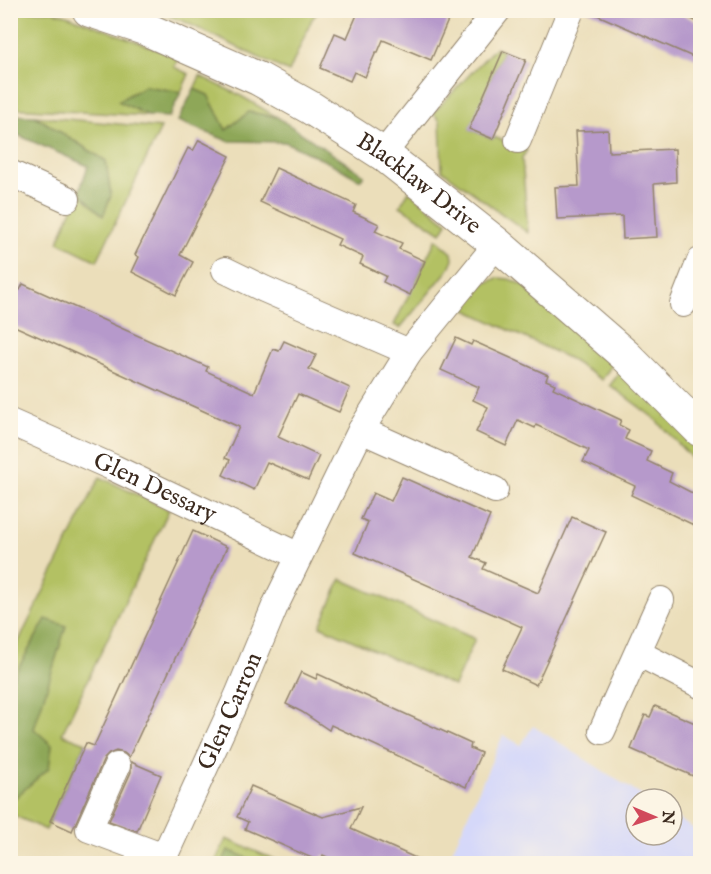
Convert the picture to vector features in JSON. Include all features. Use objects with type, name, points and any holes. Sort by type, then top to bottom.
[{"type":"street","name":"Blacklaw Drive","points":[[89,10],[146,29],[259,79],[312,108],[382,154],[497,244],[626,356],[700,430]]},
{"type":"street","points":[[382,154],[498,10]]},
{"type":"street","points":[[518,140],[571,10]]},
{"type":"street","points":[[10,173],[67,199]]},
{"type":"street","name":"Glen Carron","points":[[117,766],[89,829],[164,857],[234,705],[275,606],[361,430],[409,352],[497,244]]},
{"type":"street","points":[[683,304],[700,261]]},
{"type":"street","points":[[225,270],[409,352]]},
{"type":"street","name":"Glen Dessary","points":[[10,422],[155,487],[299,556]]},
{"type":"street","points":[[361,430],[495,490]]},
{"type":"street","points":[[602,731],[661,600]]},
{"type":"street","points":[[638,653],[700,685]]},
{"type":"shaded area","points":[[533,726],[628,787],[624,787],[624,847],[684,847],[684,823],[700,833],[700,863],[447,863],[503,735],[521,745]]},
{"type":"green space","points":[[10,11],[49,11],[64,14],[177,57],[174,67],[189,74],[181,92],[145,86],[119,101],[149,116],[11,108]]},
{"type":"green space","points":[[153,11],[319,11],[312,19],[289,72],[183,21]]},
{"type":"green space","points":[[495,48],[503,51],[470,129],[527,150],[522,158],[528,233],[442,170],[440,121],[433,113]]},
{"type":"green space","points":[[200,76],[277,117],[249,112],[226,130],[208,95],[194,89]]},
{"type":"green space","points":[[145,86],[181,92],[169,117],[149,116],[118,101]]},
{"type":"green space","points":[[194,89],[208,95],[226,130],[249,112],[277,117],[364,175],[360,180],[285,142],[228,141],[178,121]]},
{"type":"green space","points":[[10,115],[35,116],[106,161],[111,196],[103,216],[79,192],[88,166],[11,132]]},
{"type":"green space","points":[[35,116],[161,128],[97,261],[58,242],[79,192],[103,215],[106,161]]},
{"type":"green space","points":[[409,191],[447,223],[441,233],[400,206]]},
{"type":"green space","points":[[436,239],[452,253],[453,259],[448,270],[400,328],[394,325]]},
{"type":"green space","points":[[498,278],[509,279],[524,285],[613,363],[602,380],[568,358],[460,307],[483,284]]},
{"type":"green space","points":[[620,372],[625,372],[700,446],[700,467],[654,418],[610,385]]},
{"type":"green space","points":[[100,477],[169,510],[62,734],[86,743],[46,830],[11,814],[10,659]]},
{"type":"green space","points":[[341,579],[475,639],[454,686],[320,626]]},
{"type":"green space","points":[[46,619],[66,626],[34,729],[52,745],[49,768],[11,801],[11,681]]},
{"type":"green space","points":[[226,839],[283,863],[214,864]]},
{"type":"green space","points":[[228,850],[259,863],[222,863]]},
{"type":"building","points":[[359,10],[433,10],[449,18],[431,60],[383,40],[365,77],[354,72],[350,81],[320,68],[335,33],[347,38]]},
{"type":"building","points":[[586,10],[672,10],[700,23],[700,60]]},
{"type":"building","points":[[503,51],[526,60],[493,139],[469,129]]},
{"type":"building","points":[[608,130],[609,152],[675,149],[676,182],[654,184],[657,237],[623,239],[622,216],[557,219],[555,187],[579,186],[576,131]]},
{"type":"building","points":[[199,140],[230,156],[180,255],[193,262],[176,295],[132,272],[139,257],[135,255],[188,148],[193,151]]},
{"type":"building","points":[[276,168],[356,205],[353,212],[379,224],[375,231],[402,243],[399,249],[425,261],[410,295],[383,282],[386,276],[360,264],[363,257],[337,245],[340,239],[260,202]]},
{"type":"building","points":[[23,284],[208,367],[206,371],[254,393],[273,349],[279,351],[284,341],[316,355],[309,369],[350,388],[339,412],[298,394],[278,437],[319,456],[308,480],[267,462],[254,490],[223,475],[230,460],[225,458],[239,427],[10,324],[10,285],[20,290]]},
{"type":"building","points":[[456,338],[471,345],[473,341],[548,375],[546,380],[555,384],[553,388],[621,420],[619,425],[629,430],[625,439],[651,451],[647,461],[672,473],[669,481],[700,497],[700,528],[631,495],[635,486],[583,462],[589,450],[536,425],[535,428],[518,420],[506,446],[476,432],[488,407],[473,400],[479,387],[441,370]]},
{"type":"building","points":[[402,477],[490,516],[472,557],[486,563],[483,569],[538,593],[572,517],[606,532],[536,685],[502,669],[522,627],[355,553],[368,522],[361,519],[373,493],[391,501]]},
{"type":"building","points":[[193,531],[227,547],[129,757],[116,751],[104,759],[72,831],[50,821],[86,743],[94,746]]},
{"type":"building","points":[[301,672],[316,679],[318,674],[471,744],[470,748],[481,753],[466,787],[331,725],[329,730],[286,704]]},
{"type":"building","points":[[655,706],[700,725],[700,779],[631,749],[645,715],[650,717]]},
{"type":"building","points":[[131,762],[161,775],[137,831],[109,821],[131,772]]},
{"type":"building","points":[[251,786],[323,817],[361,807],[351,829],[429,864],[342,864],[323,855],[321,862],[245,829],[248,822],[237,817]]}]
